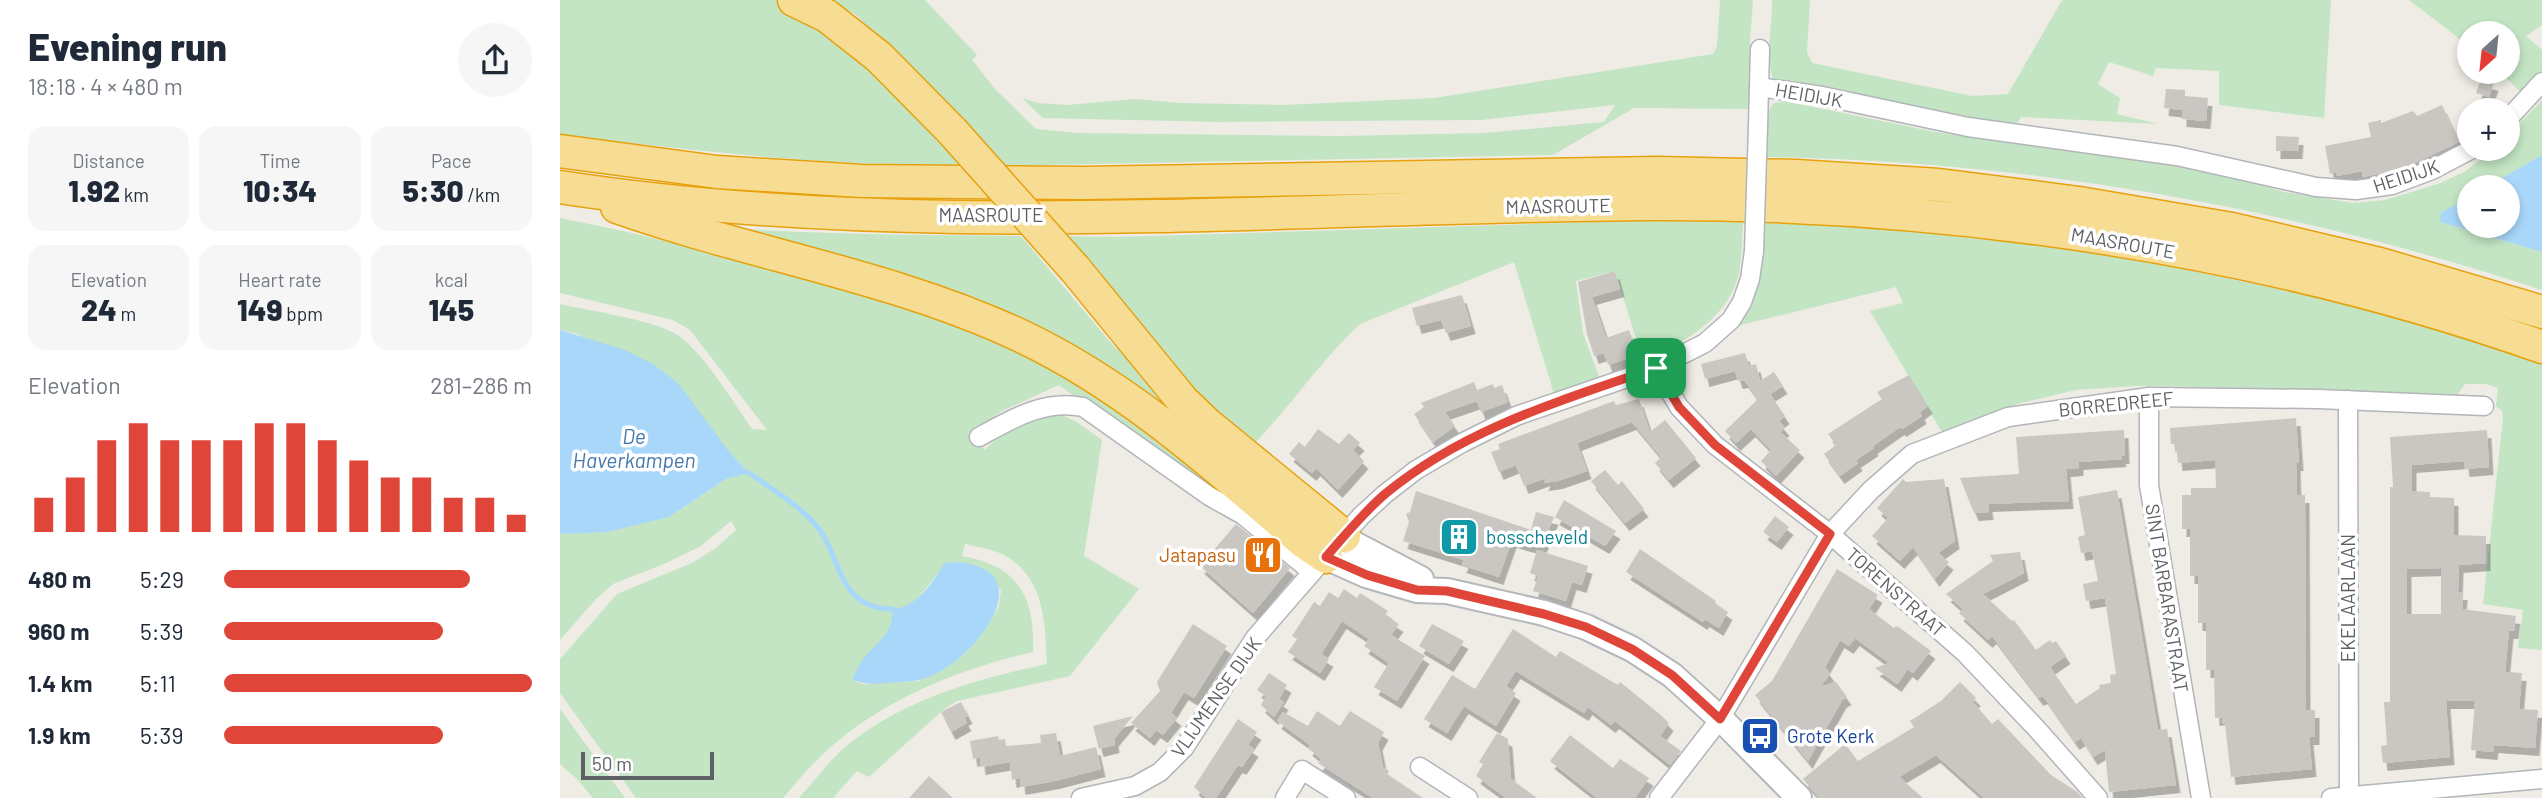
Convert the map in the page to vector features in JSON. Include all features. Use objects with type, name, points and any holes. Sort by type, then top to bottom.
[{"type":"highway","points":[[794,0],[827,16],[879,57],[952,131],[1075,269],[1183,401],[1327,555]]},
{"type":"highway","name":"MAASROUTE","points":[[560,151],[716,173],[862,181],[1085,183],[1658,173],[1796,176],[1939,185],[2079,203],[2232,229],[2380,264],[2542,312]]},
{"type":"highway","points":[[562,188],[667,225],[762,250],[939,303],[1020,335],[1079,366],[1132,401],[1304,542],[1327,555]]},
{"type":"highway","name":"MAASROUTE","points":[[562,188],[717,204],[859,214],[1081,216],[1656,204],[1789,207],[1938,217],[2075,234],[2217,259],[2371,294],[2542,347]]},
{"type":"main road","points":[[1327,555],[1370,553],[1447,591],[1586,627],[1632,649],[1672,675],[1799,798]]},
{"type":"street","points":[[1759,87],[1760,49]]},
{"type":"street","points":[[2520,106],[2542,82]]},
{"type":"street","name":"HEIDIJK","points":[[1327,555],[1361,516],[1385,494],[1416,470],[1462,443],[1516,415],[1656,368],[1704,344],[1731,320],[1742,302],[1750,279],[1754,251],[1759,87],[1822,96],[1968,127],[2177,156],[2316,187],[2357,190],[2392,184],[2432,170],[2457,157]]},
{"type":"street","name":"TORENSTRAAT","points":[[1656,368],[1679,407],[1715,445],[1830,534],[1983,670],[2098,798]]},
{"type":"street","name":"BORREDREEF","points":[[1659,798],[1720,719],[1830,534],[1871,491],[1912,454],[2008,417],[2149,397],[2348,400],[2484,406]]},
{"type":"street","name":"SINT BARBARASTRAAT","points":[[2149,397],[2149,485],[2201,798]]},
{"type":"street","name":"EKELAARLAAN","points":[[2348,400],[2349,796]]},
{"type":"street","points":[[979,437],[1014,418],[1045,406],[1064,403],[1083,407],[1209,496],[1327,555]]},
{"type":"street","name":"VLIJMENSE DIJK","points":[[1081,798],[1135,786],[1160,772],[1184,748],[1255,638],[1327,555]]},
{"type":"street","points":[[1420,767],[1468,798]]},
{"type":"street","points":[[1285,798],[1302,770],[1346,798]]},
{"type":"street","points":[[2331,798],[2542,779]]},
{"type":"green space","points":[[560,0],[782,0],[852,41],[964,166],[812,161],[560,135]]},
{"type":"green space","points":[[830,0],[925,0],[977,55],[972,60],[995,89],[1036,129],[1078,133],[1339,136],[1485,133],[1604,122],[1615,105],[1481,120],[1219,122],[1043,118],[1022,98],[1038,103],[1067,105],[1135,99],[1181,103],[1283,105],[1434,98],[1713,54],[1717,46],[1720,0],[1753,0],[1749,57],[1754,61],[1755,109],[1634,108],[1553,155],[994,166],[893,52],[856,15]]},
{"type":"green space","points":[[1772,0],[1810,0],[1807,52],[1812,63],[1972,96],[2008,94],[2062,0],[2331,0],[2324,118],[2219,105],[2219,71],[2156,68],[2153,76],[2109,62],[2098,84],[2120,98],[2117,114],[2158,124],[2021,117],[2014,128],[1775,83],[1771,74],[1769,53]]},
{"type":"green space","points":[[2409,0],[2542,0],[2542,25],[2526,36],[2542,50],[2542,73],[2523,94],[2513,84],[2520,84],[2520,21],[2457,21],[2457,37]]},
{"type":"green space","points":[[2542,100],[2542,155],[2508,175],[2458,175],[2479,161],[2520,161],[2520,123]]},
{"type":"green space","points":[[1785,101],[1935,132],[2162,163],[2238,178],[2284,192],[2353,203],[2385,200],[2438,184],[2457,175],[2457,204],[2442,213],[2440,222],[2457,227],[2457,238],[2494,238],[2542,252],[2542,290],[2352,235],[2158,194],[1961,168],[1862,160],[1764,157],[1766,114],[1774,103]]},
{"type":"green space","points":[[560,218],[628,232],[881,295],[985,333],[1081,386],[1170,448],[1216,484],[1212,486],[1106,419],[1059,385],[1000,412],[972,435],[985,450],[1019,424],[1050,413],[1071,419],[1102,440],[1084,556],[1139,589],[1070,676],[957,701],[943,710],[869,777],[857,771],[833,798],[799,798],[843,749],[895,714],[944,692],[1047,664],[1040,602],[1027,575],[1016,563],[1002,554],[965,544],[962,556],[997,567],[1020,587],[1031,615],[1033,652],[944,679],[888,706],[837,741],[783,798],[636,798],[560,693],[560,659],[617,594],[692,563],[716,548],[736,530],[731,521],[701,546],[613,584],[560,640],[560,534],[669,517],[726,479],[748,472],[727,449],[578,334],[560,330],[560,304],[635,320],[674,333],[706,363],[752,429],[767,430],[690,330],[673,320],[560,293]],"holes":[[[946,563],[1001,590],[999,606],[991,620],[963,655],[918,681],[862,684],[852,679],[864,658],[881,642],[904,608],[915,602]]]},
{"type":"green space","points":[[1627,221],[1743,222],[1738,277],[1732,292],[1713,318],[1673,347],[1643,361],[1615,271],[1576,281],[1583,333],[1600,379],[1555,397],[1514,262],[1360,324],[1249,449],[1196,401],[1056,236],[1117,237]]},
{"type":"green space","points":[[1762,223],[1867,227],[2107,253],[2336,301],[2448,332],[2542,363],[2542,650],[2518,648],[2523,610],[2483,604],[2503,418],[2502,411],[2496,406],[2498,388],[2486,384],[2465,384],[2455,398],[2206,387],[2136,386],[2076,390],[2017,404],[1942,432],[1870,311],[1903,303],[1896,287],[1733,327]]},
{"type":"green space","points":[[693,225],[816,233],[1021,236],[1111,343],[1171,401],[1158,415],[1069,353]]},
{"type":"green space","points":[[560,709],[625,798],[593,798],[560,764]]},
{"type":"water","points":[[2542,155],[2542,252],[2494,238],[2520,238],[2520,175],[2508,175]]},
{"type":"water","points":[[2457,204],[2457,227],[2440,222],[2441,213]]},
{"type":"water","name":"De Haverkampen","points":[[560,330],[625,350],[653,364],[678,383],[727,449],[749,473],[726,479],[669,517],[607,532],[560,534]]},
{"type":"water","points":[[959,562],[983,569],[996,580],[999,595],[995,612],[972,646],[941,671],[922,679],[874,684],[852,679],[862,660],[887,631],[893,609],[917,599],[945,563]]},
{"type":"building","points":[[2479,84],[2494,84],[2489,97],[2476,93]]},
{"type":"building","points":[[2166,89],[2185,90],[2185,96],[2208,98],[2206,121],[2182,119],[2182,110],[2164,108]]},
{"type":"building","points":[[2442,105],[2457,143],[2402,169],[2363,177],[2362,171],[2337,176],[2336,172],[2330,174],[2325,146],[2371,137],[2368,123],[2381,120],[2381,123],[2413,111],[2417,116]]},
{"type":"building","points":[[2276,136],[2299,137],[2298,151],[2276,151]]},
{"type":"building","points":[[1615,271],[1620,289],[1592,297],[1606,338],[1629,330],[1638,355],[1608,365],[1604,353],[1594,356],[1587,334],[1578,282]]},
{"type":"building","points":[[1462,295],[1471,326],[1446,333],[1441,320],[1417,326],[1412,308]]},
{"type":"building","points":[[1745,353],[1749,366],[1756,364],[1760,381],[1774,372],[1783,386],[1770,394],[1785,416],[1779,421],[1785,428],[1780,432],[1800,450],[1776,476],[1761,461],[1771,450],[1751,429],[1736,443],[1725,431],[1758,399],[1744,380],[1738,381],[1735,371],[1705,379],[1701,364]]},
{"type":"building","points":[[1909,375],[1928,406],[1920,412],[1922,416],[1902,429],[1900,427],[1873,446],[1874,448],[1856,460],[1858,463],[1840,476],[1824,454],[1836,445],[1828,434],[1882,399],[1877,392]]},
{"type":"building","points":[[1474,382],[1477,390],[1493,384],[1494,388],[1502,385],[1508,402],[1481,412],[1477,401],[1445,412],[1455,426],[1433,442],[1414,414],[1424,407],[1421,403]]},
{"type":"building","points":[[1639,399],[1650,432],[1665,420],[1696,458],[1669,480],[1655,463],[1661,457],[1632,422],[1577,443],[1587,471],[1558,481],[1544,483],[1546,478],[1524,486],[1516,465],[1499,472],[1491,452],[1500,449],[1498,444],[1614,401],[1616,405]]},
{"type":"building","points":[[2296,418],[2299,463],[2296,463],[2297,495],[2305,495],[2306,710],[2315,710],[2315,737],[2309,737],[2312,769],[2231,777],[2225,724],[2222,724],[2222,717],[2215,718],[2214,670],[2206,670],[2206,623],[2198,623],[2198,576],[2190,576],[2190,529],[2182,529],[2182,495],[2191,495],[2191,488],[2216,488],[2215,460],[2178,463],[2176,444],[2171,444],[2170,428]]},
{"type":"building","points":[[1318,429],[1339,444],[1349,433],[1360,443],[1353,450],[1364,461],[1338,490],[1316,468],[1312,473],[1289,454],[1299,442],[1305,447]]},
{"type":"building","points":[[2124,430],[2125,456],[2121,456],[2122,459],[2079,462],[2079,468],[2066,469],[2069,501],[1988,504],[1989,512],[1974,513],[1960,478],[2019,474],[2016,437]]},
{"type":"building","points":[[2487,430],[2489,467],[2465,469],[2464,461],[2412,465],[2412,491],[2430,492],[2430,497],[2454,498],[2454,535],[2486,536],[2486,563],[2459,565],[2458,592],[2463,592],[2462,609],[2516,616],[2514,631],[2509,631],[2505,672],[2522,673],[2519,709],[2538,710],[2535,748],[2494,745],[2493,752],[2471,750],[2475,701],[2446,701],[2450,757],[2383,763],[2381,746],[2387,745],[2384,702],[2390,702],[2390,487],[2393,487],[2390,437]],"holes":[[[2441,568],[2441,614],[2407,614],[2407,569]]]},
{"type":"building","points":[[1605,470],[1618,485],[1622,481],[1644,509],[1625,523],[1591,481]]},
{"type":"building","points":[[1903,479],[1906,482],[1944,479],[1955,541],[1938,553],[1949,562],[1935,579],[1913,547],[1900,561],[1872,536],[1888,518],[1877,508]]},
{"type":"building","points":[[2117,490],[2158,730],[2167,729],[2176,785],[2109,792],[2105,750],[2093,757],[2081,738],[2075,742],[2043,696],[2039,698],[1992,636],[1988,640],[1959,613],[1963,609],[1946,594],[1993,561],[1990,555],[2020,552],[2024,573],[1983,594],[2014,620],[2036,650],[2050,640],[2052,643],[2056,641],[2066,656],[2050,667],[2076,704],[2100,688],[2099,685],[2111,683],[2110,675],[2116,674],[2105,598],[2086,601],[2083,584],[2098,581],[2092,551],[2081,553],[2078,537],[2085,535],[2078,497]]},
{"type":"building","name":"bosscheveld","points":[[1416,491],[1531,530],[1536,512],[1554,517],[1541,548],[1512,540],[1499,577],[1462,565],[1464,560],[1403,541],[1409,522],[1406,514],[1410,512]]},
{"type":"building","points":[[1564,500],[1616,531],[1605,546],[1555,517]]},
{"type":"building","points":[[1775,516],[1789,527],[1777,542],[1763,532]]},
{"type":"building","points":[[1236,524],[1290,568],[1253,613],[1200,566]]},
{"type":"building","points":[[1640,549],[1728,612],[1719,628],[1705,619],[1703,622],[1626,572]]},
{"type":"building","points":[[1537,550],[1588,566],[1582,585],[1572,582],[1566,601],[1533,591],[1538,576],[1530,573]]},
{"type":"building","points":[[1837,569],[1878,595],[1869,609],[1931,651],[1913,673],[1908,669],[1897,684],[1875,668],[1889,663],[1855,638],[1849,646],[1840,640],[1825,667],[1830,674],[1820,687],[1836,682],[1847,697],[1842,700],[1808,761],[1755,695],[1772,681]]},
{"type":"building","points":[[1344,589],[1357,598],[1360,593],[1388,611],[1385,615],[1399,624],[1391,635],[1425,656],[1397,701],[1374,687],[1389,663],[1364,646],[1369,639],[1342,621],[1321,654],[1329,659],[1320,673],[1288,652],[1297,639],[1292,636],[1314,602],[1320,606],[1329,592],[1338,598]]},
{"type":"building","points":[[1193,624],[1227,646],[1194,698],[1184,692],[1171,713],[1177,718],[1163,735],[1156,730],[1150,738],[1131,723],[1160,691],[1157,682]]},
{"type":"building","points":[[1432,624],[1464,641],[1449,664],[1419,646]]},
{"type":"building","points":[[1513,629],[1556,657],[1560,651],[1618,685],[1620,682],[1662,716],[1669,723],[1660,736],[1681,751],[1670,765],[1615,721],[1611,725],[1588,707],[1584,713],[1516,671],[1506,686],[1516,693],[1496,726],[1464,706],[1447,733],[1424,719],[1452,675],[1475,689]]},
{"type":"building","points":[[1269,673],[1287,685],[1279,699],[1284,702],[1274,717],[1261,705],[1266,696],[1257,690]]},
{"type":"building","points":[[1960,682],[1976,698],[1973,702],[1992,724],[1998,719],[2051,775],[2083,798],[1984,798],[1936,755],[1899,777],[1923,798],[1819,798],[1803,779],[1845,744],[1858,761],[1914,727],[1910,721],[1941,701]]},
{"type":"building","points":[[961,702],[968,716],[964,718],[967,723],[951,732],[941,712]]},
{"type":"building","points":[[1317,711],[1340,726],[1350,711],[1384,732],[1378,743],[1383,767],[1389,771],[1387,774],[1423,798],[1373,798],[1318,763],[1321,759],[1308,748],[1310,745],[1277,721],[1283,712],[1308,726]]},
{"type":"building","points":[[1133,716],[1114,739],[1115,745],[1099,749],[1093,726]]},
{"type":"building","points":[[1238,719],[1257,732],[1248,745],[1254,749],[1242,767],[1238,765],[1216,798],[1206,798],[1194,787]]},
{"type":"building","points":[[1056,733],[1060,756],[1096,747],[1101,769],[1021,787],[1020,778],[1012,780],[1010,762],[981,767],[980,757],[973,759],[970,741],[998,736],[999,740],[1005,739],[1006,746],[1041,743],[1040,735]]},
{"type":"building","points":[[1497,733],[1508,739],[1511,779],[1537,798],[1506,798],[1476,776],[1483,764],[1479,762]]},
{"type":"building","points":[[1570,735],[1613,768],[1620,759],[1649,778],[1635,798],[1597,798],[1550,761]]},
{"type":"building","points":[[929,776],[953,798],[909,798]]},
{"type":"waterway","points":[[749,473],[791,502],[814,523],[824,536],[850,590],[860,600],[874,606],[893,609]]},
{"type":"place","name":"bosscheveld","points":[[1459,537]]},
{"type":"place","name":"Jatapasu","points":[[1263,555]]},
{"type":"place","name":"Grote Kerk","points":[[1760,736]]},
{"type":"route","points":[[1656,368],[1679,407],[1715,445],[1830,534],[1720,719],[1672,675],[1632,649],[1586,627],[1447,591],[1417,590],[1367,575],[1326,557],[1361,516],[1385,494],[1416,470],[1462,443],[1516,415],[1656,368]]}]
